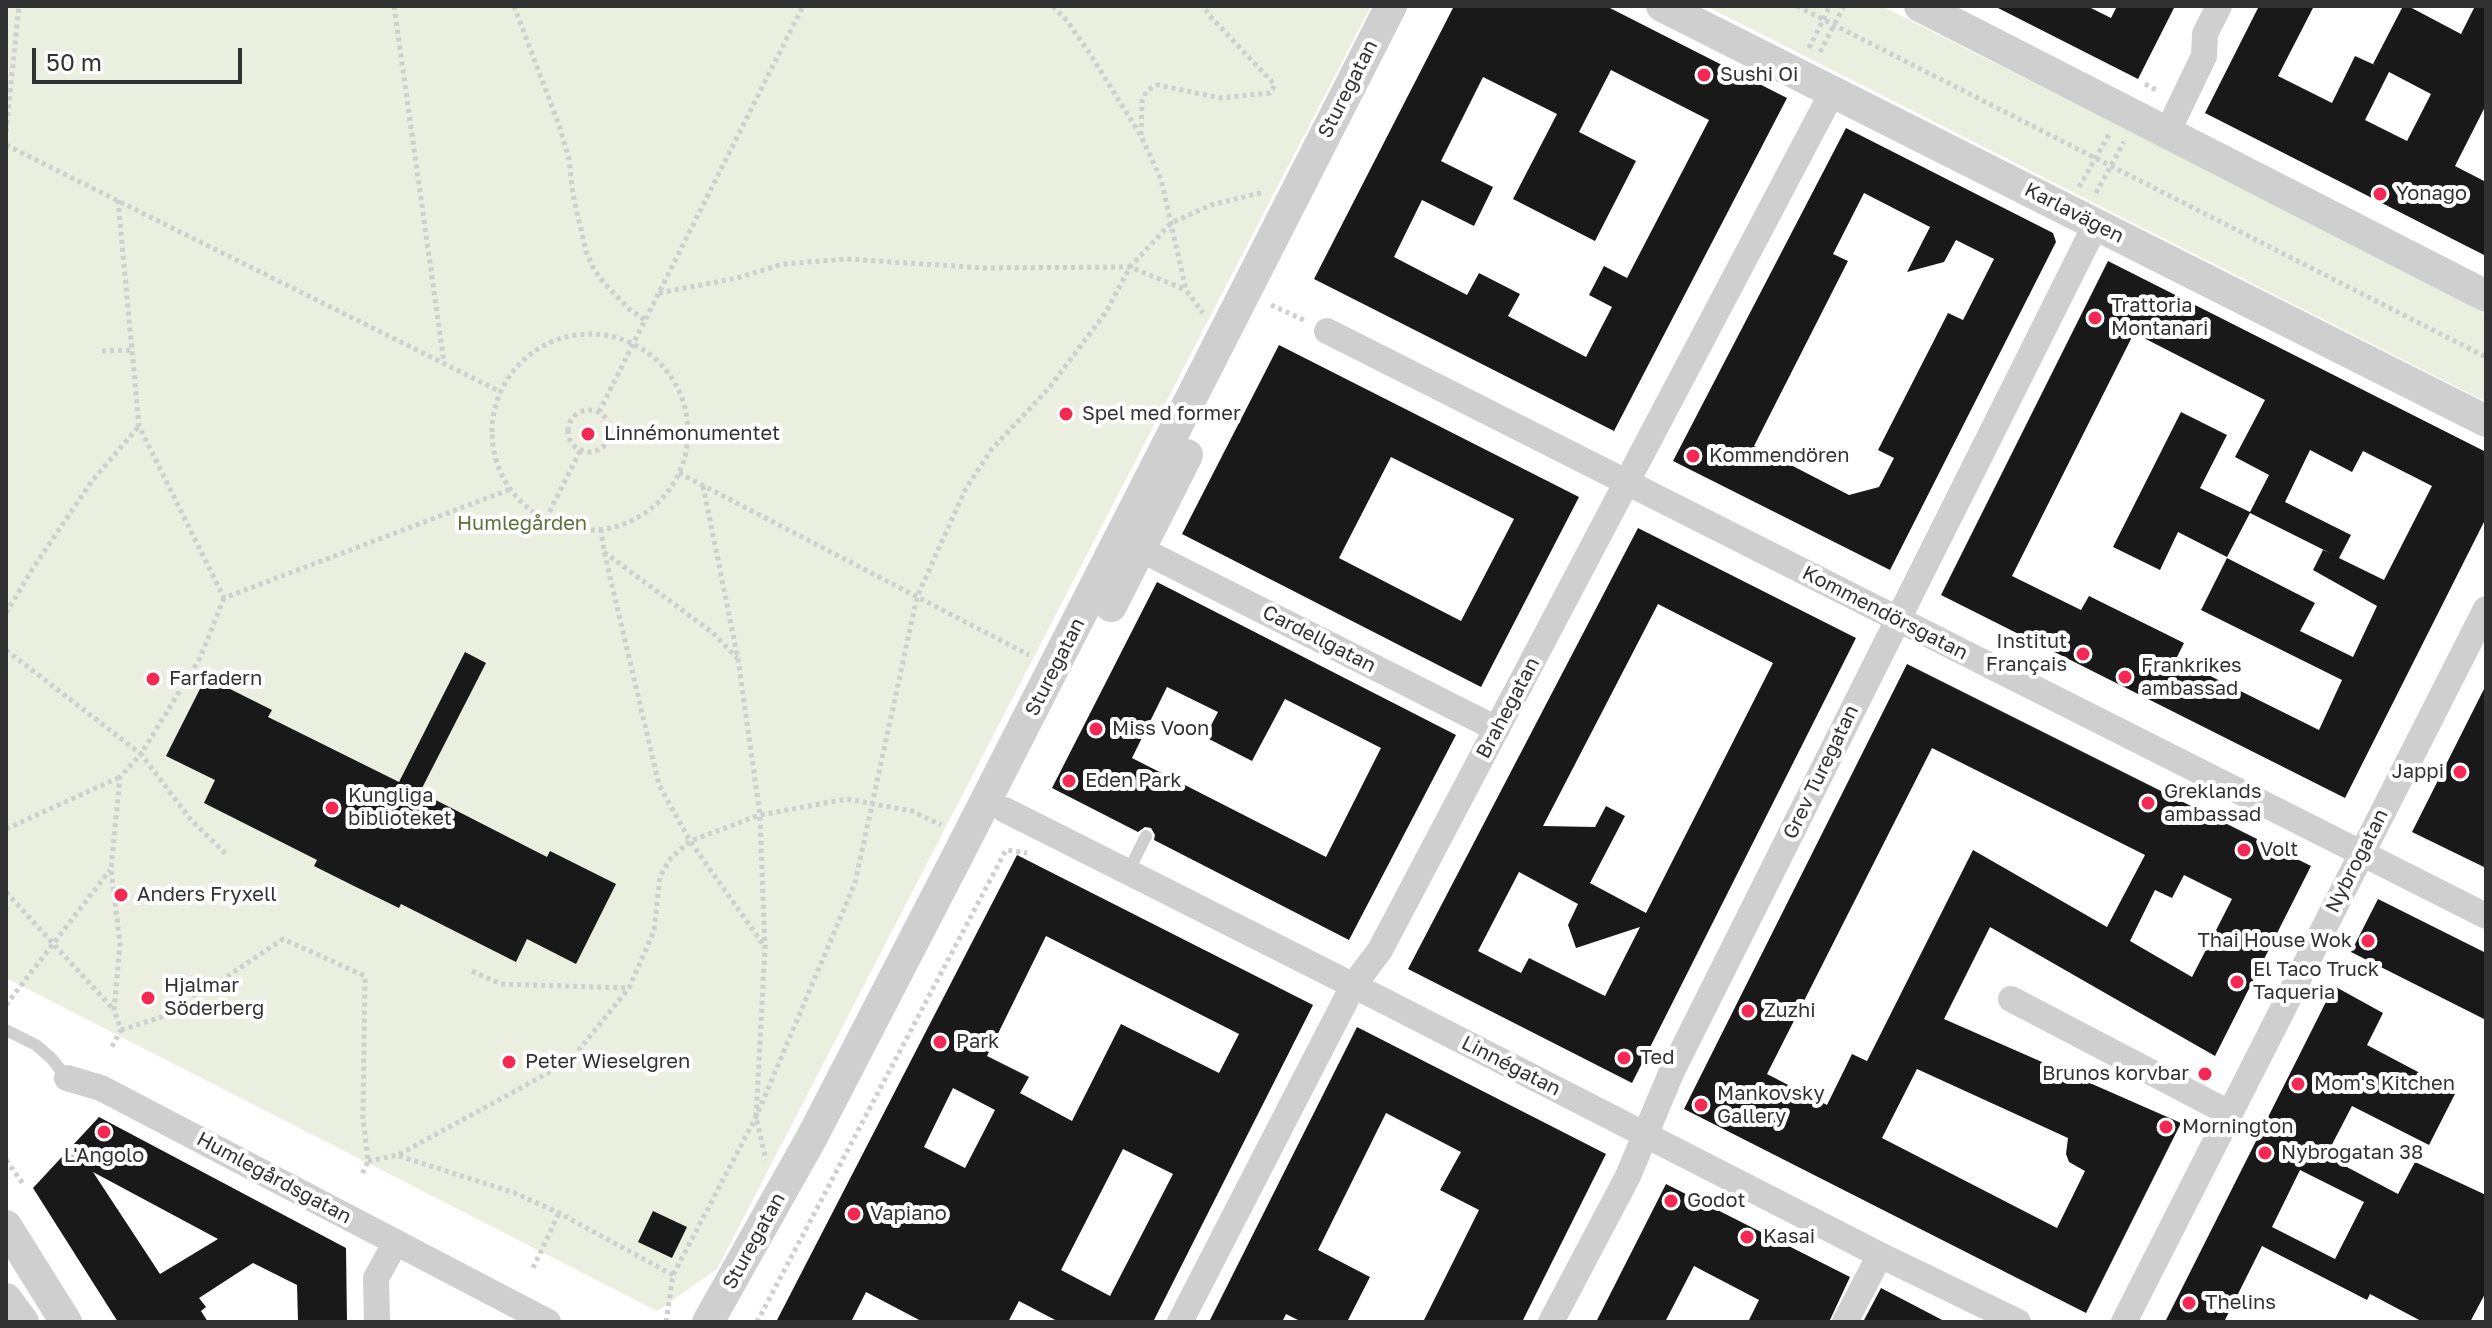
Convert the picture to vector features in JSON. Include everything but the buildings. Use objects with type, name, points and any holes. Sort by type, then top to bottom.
[{"type":"street","name":"Sturegatan","points":[[708,1322],[812,1137],[1391,6]]},
{"type":"street","name":"Sturegatan","points":[[733,1322],[1005,810],[1415,6]]},
{"type":"street","name":"Karlavägen","points":[[1662,6],[1816,73],[2486,421]]},
{"type":"street","points":[[1920,6],[2486,296]]},
{"type":"street","points":[[2167,133],[2204,56],[2205,34],[2219,6]]},
{"type":"street","name":"Brahegatan","points":[[1180,1322],[1353,986],[1380,950],[1627,483],[1816,73]]},
{"type":"street","name":"Grev Turegatan","points":[[1551,1322],[1628,1176],[1660,1094],[1897,618],[2085,211]]},
{"type":"street","name":"Kommendörsgatan","points":[[1327,331],[2486,916]]},
{"type":"street","name":"Cardellgatan","points":[[1140,549],[1497,729]]},
{"type":"street","name":"Nybrogatan","points":[[2124,1322],[2486,609]]},
{"type":"street","name":"Linnégatan","points":[[1005,810],[1880,1255],[2018,1322]]},
{"type":"street","points":[[2011,999],[2229,1113]]},
{"type":"street","name":"Humlegårdsgatan","points":[[67,1078],[101,1088],[548,1322]]},
{"type":"street","points":[[6,1226],[66,1322]]},
{"type":"street","points":[[377,1322],[376,1278],[396,1242]]},
{"type":"street","points":[[1845,1322],[1880,1255]]},
{"type":"street","points":[[6,1299],[23,1322]]},
{"type":"lane","points":[[1128,872],[1146,836]]},
{"type":"lane","name":"Humlegårdsgatan","points":[[6,1030],[36,1045],[67,1078]]},
{"type":"path","points":[[6,132],[19,6]]},
{"type":"path","points":[[394,6],[444,364]]},
{"type":"path","points":[[514,6],[569,159],[573,195],[586,251],[594,270],[607,286],[629,309],[645,320]]},
{"type":"path","points":[[599,412],[803,6]]},
{"type":"path","points":[[1053,6],[1090,54],[1141,136],[1161,179],[1186,290],[1204,315]]},
{"type":"path","points":[[1141,136],[1142,101],[1147,90],[1158,85],[1220,98],[1270,93],[1275,85],[1203,6]]},
{"type":"path","points":[[1797,6],[2486,357]]},
{"type":"path","points":[[1816,73],[1824,20],[1830,6]]},
{"type":"path","points":[[1816,73],[1844,6]]},
{"type":"path","points":[[2085,211],[2095,159],[2114,125]]},
{"type":"path","points":[[2085,211],[2130,129]]},
{"type":"path","points":[[6,145],[501,392]]},
{"type":"path","points":[[666,1322],[673,1275],[756,1117],[855,883],[917,597],[965,490],[991,450],[1049,388],[1106,312],[1130,267],[1171,223],[1211,205],[1269,191]]},
{"type":"path","points":[[118,200],[139,426],[224,598]]},
{"type":"path","points":[[659,293],[737,278],[783,264],[847,259],[984,268],[1130,267],[1186,290]]},
{"type":"path","points":[[1263,301],[1327,331]]},
{"type":"path","points":[[595,334],[634,344],[665,369],[682,397],[688,438],[679,473],[663,497],[647,511],[625,523],[601,529],[583,529],[546,519],[519,499],[498,467],[493,416],[501,392],[519,364],[551,342],[595,334]]},
{"type":"path","points":[[102,351],[133,350]]},
{"type":"path","points":[[584,410],[599,412],[610,424],[607,444],[593,452],[580,451],[568,437],[571,420],[584,410]]},
{"type":"path","points":[[6,613],[92,481],[139,426]]},
{"type":"path","points":[[546,519],[580,451]]},
{"type":"path","points":[[679,473],[1041,661]]},
{"type":"path","points":[[703,486],[738,659],[760,815],[765,948],[756,1117],[768,1168]]},
{"type":"path","points":[[6,829],[120,777],[141,754],[200,658],[224,598],[511,489]]},
{"type":"path","points":[[601,529],[659,785],[690,841],[765,948]]},
{"type":"path","points":[[604,551],[713,633],[738,659]]},
{"type":"path","points":[[6,650],[141,754],[191,820],[227,855]]},
{"type":"path","points":[[114,1010],[120,944],[111,869],[120,777]]},
{"type":"path","points":[[368,1161],[398,1155],[570,1061],[629,988],[654,931],[660,876],[671,858],[690,841],[760,815],[847,799],[912,811],[953,831]]},
{"type":"path","name":"Sturegatan","points":[[757,1322],[1006,850],[1030,854]]},
{"type":"path","points":[[6,1005],[111,869]]},
{"type":"path","points":[[6,892],[114,1010],[121,1030]]},
{"type":"path","points":[[110,1050],[121,1030],[171,1014],[283,939],[365,976],[363,1118],[368,1161],[361,1177]]},
{"type":"path","points":[[472,971],[501,984],[629,988]]},
{"type":"path","points":[[398,1155],[515,1193],[559,1213],[673,1275]]},
{"type":"path","points":[[6,1160],[24,1185]]},
{"type":"path","points":[[533,1268],[559,1213]]},
{"type":"green space","name":"Humlegården","points":[[6,6],[1371,6],[717,1269],[657,1311],[6,978]]},
{"type":"green space","points":[[1706,6],[1882,6],[2163,148],[2486,314],[2486,402]]},
{"type":"place","name":"Sushi Oi","points":[[1704,75]]},
{"type":"place","name":"Yonago","points":[[2380,194]]},
{"type":"place","name":"Trattoria Montanari","points":[[2095,318]]},
{"type":"place","name":"Spel med former","points":[[1066,414]]},
{"type":"place","name":"Linnémonumentet","points":[[588,434]]},
{"type":"place","name":"Kommendören","points":[[1693,456]]},
{"type":"place","name":"Institut Français","points":[[2083,654]]},
{"type":"place","name":"Frankrikes ambassad","points":[[2125,677]]},
{"type":"place","name":"Farfadern","points":[[153,679]]},
{"type":"place","name":"Miss Voon","points":[[1096,729]]},
{"type":"place","name":"Jappi","points":[[2460,772]]},
{"type":"place","name":"Eden Park","points":[[1069,781]]},
{"type":"place","name":"Greklands ambassad","points":[[2148,803]]},
{"type":"place","name":"Kungliga biblioteket","points":[[332,808]]},
{"type":"place","name":"Volt","points":[[2244,850]]},
{"type":"place","name":"Anders Fryxell","points":[[121,895]]},
{"type":"place","name":"Thai House Wok","points":[[2368,941]]},
{"type":"place","name":"El Taco Truck Taqueria","points":[[2237,982]]},
{"type":"place","name":"Hjalmar Söderberg","points":[[148,998]]},
{"type":"place","name":"Zuzhi","points":[[1748,1011]]},
{"type":"place","name":"Park","points":[[940,1042]]},
{"type":"place","name":"Ted","points":[[1624,1058]]},
{"type":"place","name":"Peter Wieselgren","points":[[509,1062]]},
{"type":"place","name":"Brunos korvbar","points":[[2205,1074]]},
{"type":"place","name":"Mom's Kitchen","points":[[2298,1084]]},
{"type":"place","name":"Mankovsky Gallery","points":[[1701,1105]]},
{"type":"place","name":"Mornington","points":[[2166,1127]]},
{"type":"place","name":"L'Angolo","points":[[104,1132]]},
{"type":"place","name":"Nybrogatan 38","points":[[2265,1153]]},
{"type":"place","name":"Godot","points":[[1671,1201]]},
{"type":"place","name":"Vapiano","points":[[854,1214]]},
{"type":"place","name":"Kasai","points":[[1747,1237]]},
{"type":"place","name":"Thelins","points":[[2189,1303]]}]
